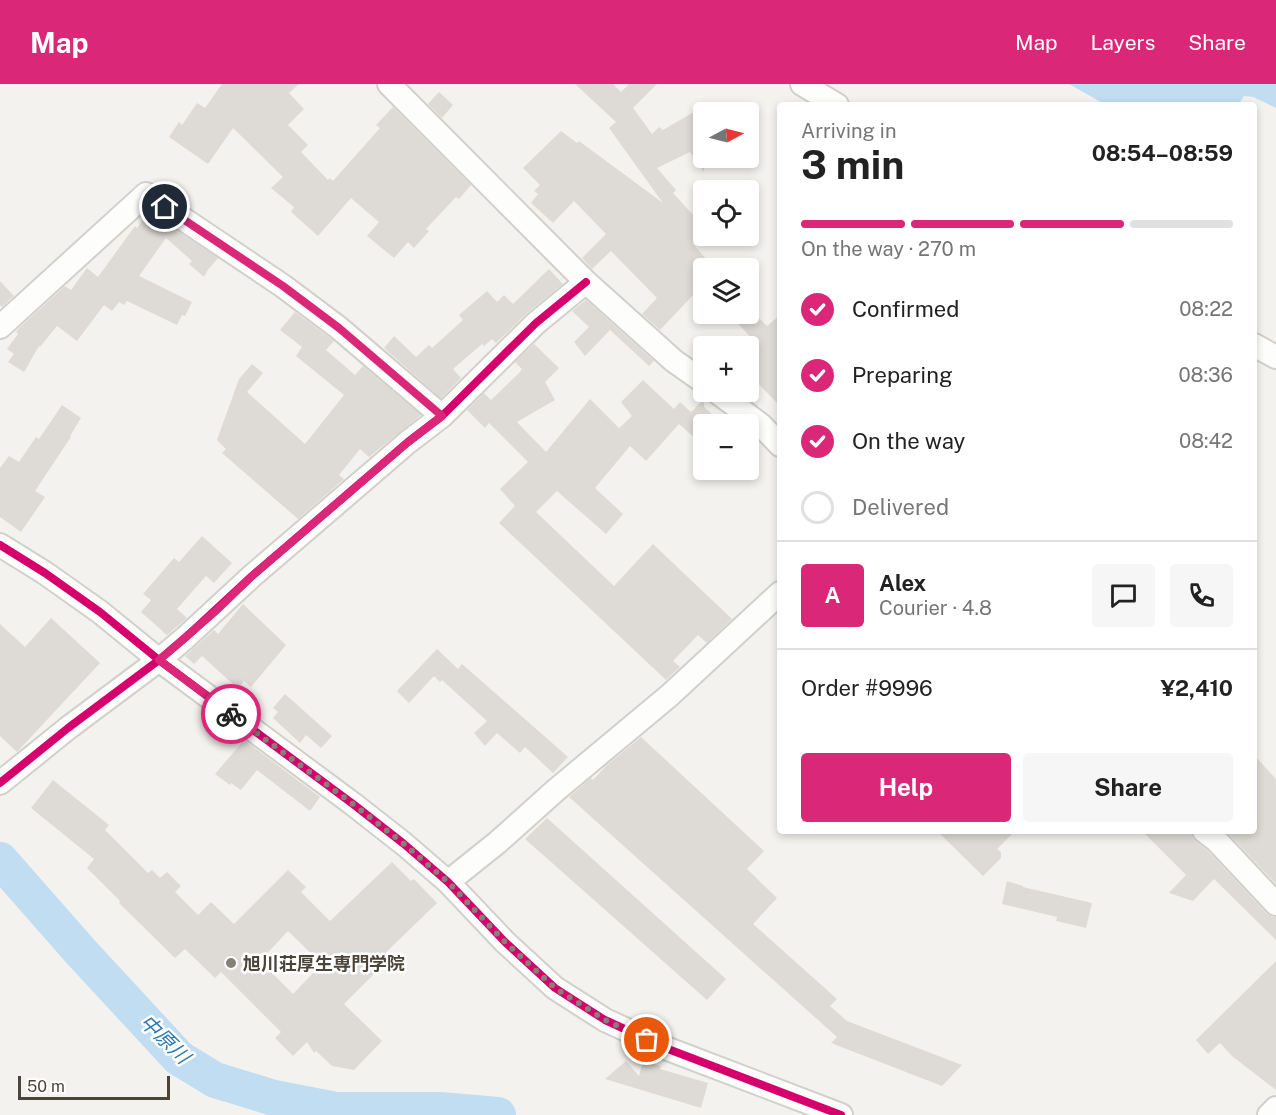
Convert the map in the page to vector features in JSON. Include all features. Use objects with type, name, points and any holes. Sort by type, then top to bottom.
[{"type":"street","points":[[389,84],[586,282],[674,361],[693,374]]},
{"type":"street","points":[[802,84],[832,102]]},
{"type":"street","points":[[0,327],[146,194],[283,286],[339,328],[442,416]]},
{"type":"street","points":[[0,783],[68,728],[159,660],[303,532],[408,442],[442,416],[536,323],[586,282]]},
{"type":"street","points":[[1257,347],[1276,357]]},
{"type":"street","points":[[730,402],[760,425],[777,442]]},
{"type":"street","points":[[0,545],[100,612],[159,660],[404,844],[448,882],[505,942],[555,988],[605,1020],[668,1049],[841,1115]]},
{"type":"street","points":[[448,882],[670,695],[777,596]]},
{"type":"street","points":[[1208,834],[1276,904]]},
{"type":"street","points":[[1269,1115],[1276,1108]]},
{"type":"water","points":[[1069,84],[1276,84],[1276,108],[1253,97],[1244,96],[1240,102],[1101,102]]},
{"type":"building","points":[[222,84],[299,84],[289,93],[304,109],[288,125],[308,145],[301,152],[328,180],[330,178],[333,181],[380,128],[376,125],[393,107],[471,185],[459,199],[456,197],[426,229],[429,231],[414,248],[408,242],[394,258],[367,236],[379,222],[351,198],[318,236],[291,212],[294,207],[271,188],[283,177],[233,128],[208,164],[169,137],[179,122],[182,125],[197,103],[205,108]]},
{"type":"building","points":[[575,84],[613,84],[621,92],[629,84],[657,84],[633,108],[652,134],[659,127],[663,130],[693,112],[693,156],[690,152],[657,168],[676,190],[673,193],[693,215],[692,243],[705,258],[693,258],[693,295],[660,330],[642,314],[657,298],[611,251],[592,269],[582,258],[606,234],[574,201],[553,223],[531,203],[538,194],[534,191],[540,185],[523,168],[561,131],[577,143],[579,141],[663,203],[609,128],[616,122]]},
{"type":"building","points":[[439,92],[453,105],[442,118],[428,104]]},
{"type":"building","points":[[149,212],[218,258],[204,277],[189,264],[192,261],[166,238],[139,276],[192,302],[177,325],[127,301],[124,305],[119,302],[112,311],[104,305],[77,341],[57,326],[39,346],[24,372],[8,362],[14,354],[7,349],[18,334],[16,332],[19,328],[65,286],[71,290],[87,268],[98,277],[135,226],[137,228]]},
{"type":"building","points":[[549,269],[563,284],[527,313],[496,343],[492,339],[484,346],[482,344],[453,369],[461,378],[441,398],[384,348],[394,336],[416,357],[429,345],[432,348],[463,320],[459,315],[487,291],[497,302],[504,295],[513,304]]},
{"type":"building","points":[[0,281],[14,296],[2,307],[0,305]]},
{"type":"building","points":[[586,300],[654,361],[649,366],[610,330],[585,356],[574,342],[589,327],[572,311]]},
{"type":"building","points":[[295,312],[334,341],[326,350],[355,375],[363,366],[421,415],[369,457],[360,449],[339,475],[344,479],[298,519],[222,453],[226,449],[217,440],[239,379],[252,364],[263,373],[247,392],[305,444],[344,395],[296,356],[302,347],[280,330]]},
{"type":"building","points":[[759,318],[767,326],[777,318],[777,403],[759,384],[759,336],[749,336],[738,324],[759,324]]},
{"type":"building","points":[[534,344],[559,368],[545,382],[555,400],[517,422],[546,452],[590,399],[619,428],[632,416],[621,402],[643,380],[674,409],[680,402],[691,412],[701,402],[704,402],[704,407],[711,413],[693,414],[693,436],[679,424],[646,461],[630,446],[595,488],[623,514],[606,534],[557,491],[536,512],[614,586],[653,544],[732,619],[707,643],[698,635],[673,661],[680,667],[666,680],[499,523],[515,506],[500,489],[528,462],[489,423],[485,428],[467,410],[484,393],[491,400],[519,373],[522,369],[515,362]]},
{"type":"building","points":[[62,405],[81,418],[35,491],[45,497],[21,532],[0,517],[0,468],[9,456],[19,462],[36,437],[39,439]]},
{"type":"building","points":[[202,536],[232,563],[214,583],[206,576],[177,609],[187,618],[167,635],[141,612],[151,600],[143,594],[174,558],[179,562]]},
{"type":"building","points":[[243,604],[286,645],[251,687],[244,681],[240,686],[236,683],[234,685],[202,656],[194,664],[185,656],[214,630],[218,634]]},
{"type":"building","points":[[51,618],[100,663],[17,752],[0,736],[0,624],[25,647]]},
{"type":"building","points":[[437,649],[458,669],[462,664],[568,757],[553,773],[525,747],[520,753],[497,733],[485,746],[474,733],[487,721],[442,680],[440,682],[434,676],[409,703],[397,691]]},
{"type":"building","points":[[285,694],[332,736],[321,748],[306,735],[300,743],[273,718],[278,712],[273,708]]},
{"type":"building","points":[[641,737],[764,851],[747,869],[777,898],[753,924],[837,999],[830,1006],[847,1021],[962,1065],[942,1086],[831,1043],[837,1037],[569,797],[591,778],[593,780]]},
{"type":"building","points":[[244,740],[320,797],[310,811],[257,770],[241,790],[215,774]]},
{"type":"building","points":[[1257,758],[1276,779],[1276,884],[1229,834],[1257,834]]},
{"type":"building","points":[[53,780],[109,825],[105,830],[148,873],[152,870],[160,878],[167,872],[181,886],[175,892],[198,915],[211,902],[234,924],[288,870],[306,887],[301,892],[330,921],[392,862],[411,881],[414,879],[437,903],[378,960],[383,965],[344,1004],[382,1041],[354,1070],[332,1066],[316,1051],[314,1053],[307,1042],[293,1056],[275,1038],[281,1032],[221,972],[215,978],[185,949],[175,958],[87,868],[94,859],[31,808]],"holes":[[[288,931],[322,964],[293,994],[260,961]]]},
{"type":"building","points":[[547,818],[726,979],[707,1000],[525,839]]},
{"type":"building","points":[[940,834],[1012,834],[997,849],[1001,852],[1001,858],[983,876]]},
{"type":"building","points":[[1145,834],[1192,834],[1195,841],[1207,850],[1266,913],[1276,917],[1276,940],[1214,879],[1193,901],[1169,893],[1186,875]]},
{"type":"building","points":[[1007,881],[1092,903],[1086,928],[1056,921],[1057,917],[1002,904]]},
{"type":"building","points":[[1276,961],[1276,1090],[1232,1056],[1220,1043],[1208,1054],[1196,1040]]},
{"type":"building","points":[[626,1061],[639,1076],[643,1061],[661,1066],[660,1069],[708,1083],[701,1108],[605,1079]]},
{"type":"waterway","name":"中原川","points":[[0,860],[179,1058],[215,1080],[274,1098],[336,1110],[440,1110],[498,1115]]},
{"type":"cycle path","points":[[0,783],[185,638],[252,576],[408,442],[442,416],[536,323],[586,282]]},
{"type":"cycle path","points":[[0,545],[100,612],[159,660],[404,844],[448,882],[505,942],[555,988],[605,1020],[668,1049],[841,1115]]},
{"type":"way so far","points":[[231,714],[404,844],[448,882],[505,942],[555,988],[605,1020],[647,1040]]},
{"type":"place","name":"旭川荘厚生専門学院","points":[[231,963]]},
{"type":"route","points":[[165,207],[283,286],[339,328],[442,416],[408,442],[252,576],[159,660],[231,714]]}]
